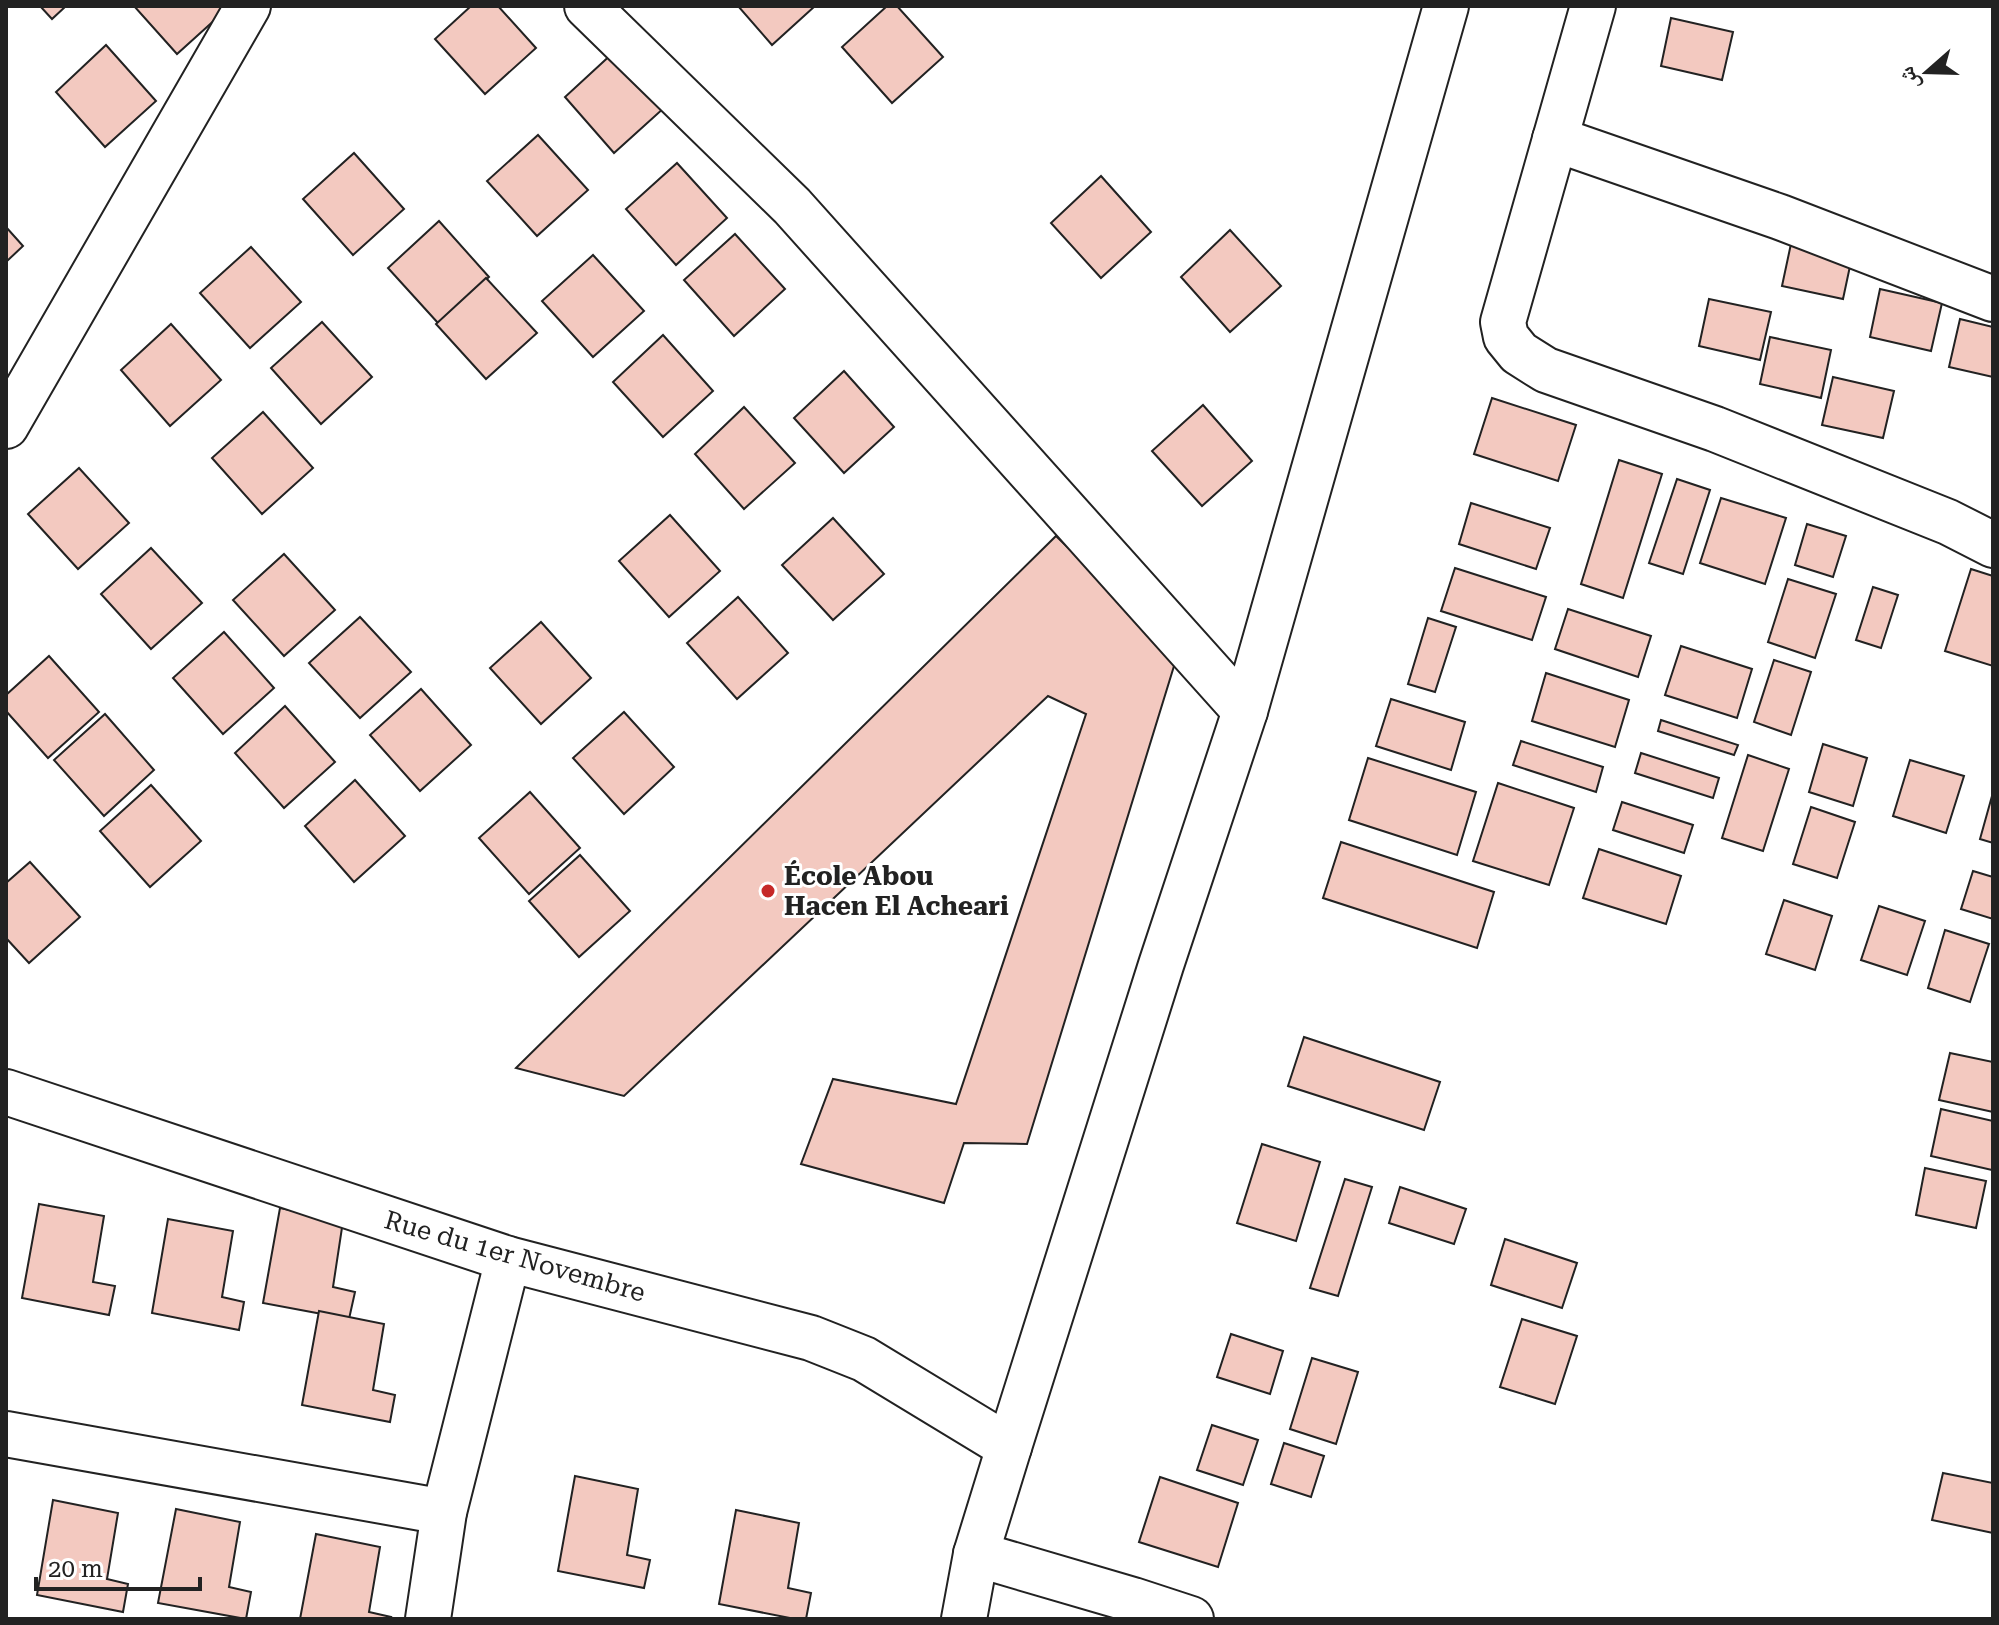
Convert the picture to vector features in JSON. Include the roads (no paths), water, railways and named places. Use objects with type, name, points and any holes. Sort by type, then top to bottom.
[{"type":"street","points":[[6,426],[248,6]]},
{"type":"street","points":[[587,6],[792,206],[1245,711]]},
{"type":"street","points":[[964,1619],[976,1554],[1009,1447],[1161,965],[1245,711],[1446,6]]},
{"type":"street","points":[[1593,6],[1503,322],[1506,337],[1519,353],[1546,370],[1715,429],[1948,522],[1993,545]]},
{"type":"street","points":[[1555,139],[1780,217],[1993,299]]},
{"type":"street","name":"Rue du 1er Novembre","points":[[6,1092],[508,1259],[811,1338],[864,1359],[1009,1447]]},
{"type":"street","points":[[428,1619],[444,1512],[508,1259]]},
{"type":"street","points":[[6,1434],[444,1512]]},
{"type":"street","points":[[976,1554],[1191,1619]]},
{"type":"place","name":"École Abou Hacen El Acheari","points":[[768,891]]}]
